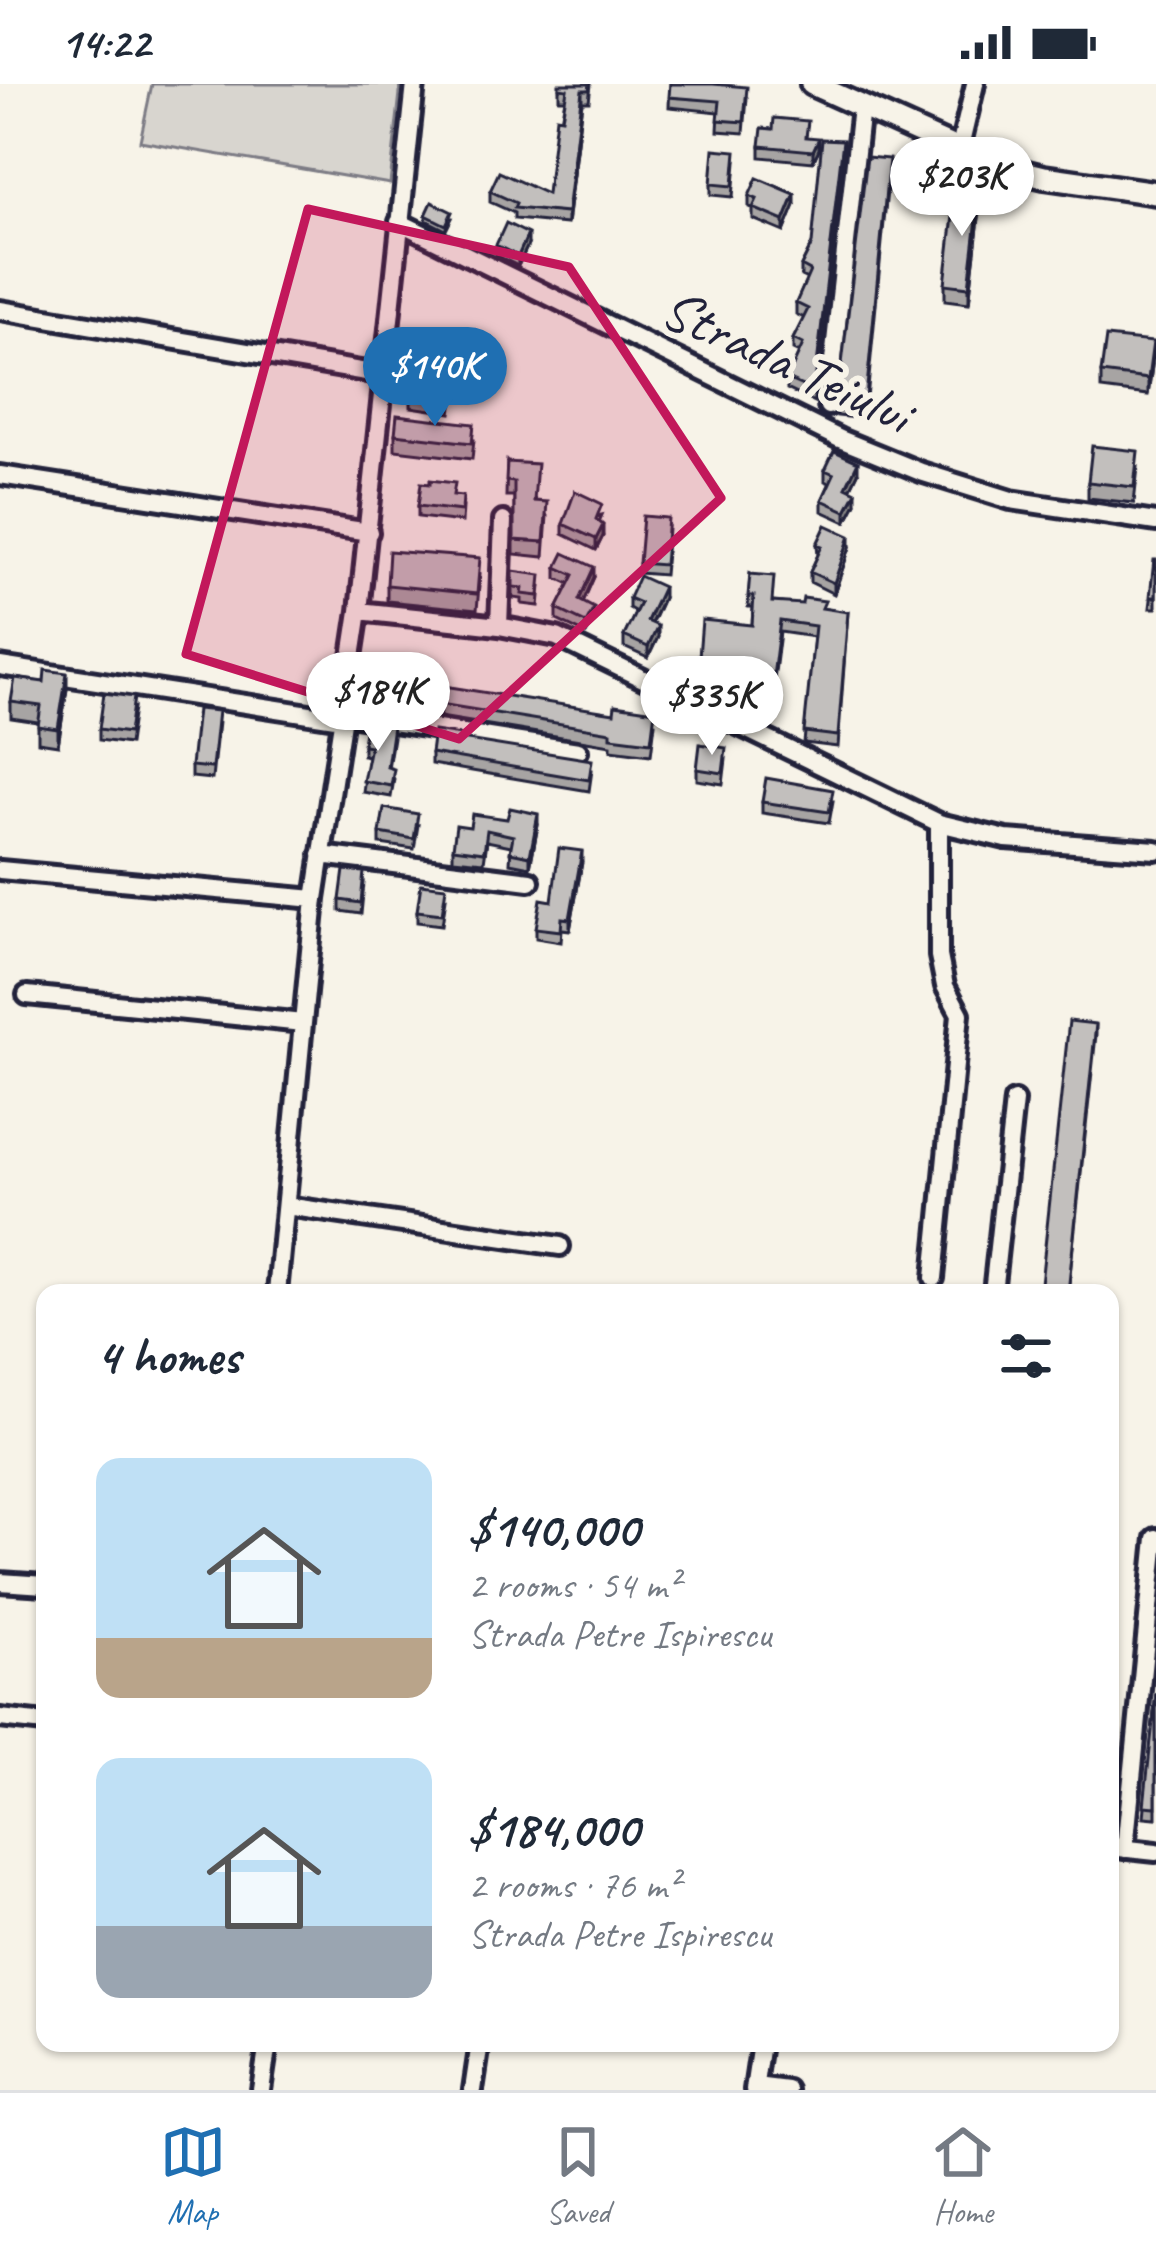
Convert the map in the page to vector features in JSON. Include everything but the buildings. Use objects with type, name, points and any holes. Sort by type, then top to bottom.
[{"type":"main road","points":[[812,84],[959,152],[1017,172],[1156,193]]},
{"type":"street","points":[[278,1284],[315,899],[359,610],[415,84]]},
{"type":"street","points":[[959,152],[975,84]]},
{"type":"street","points":[[828,406],[861,107]]},
{"type":"street","name":"Strada Teiului","points":[[399,222],[840,439],[921,472],[1011,500],[1156,522]]},
{"type":"street","points":[[0,310],[384,375]]},
{"type":"street","points":[[0,475],[368,532]]},
{"type":"street","points":[[499,626],[503,521]]},
{"type":"street","points":[[359,610],[557,637],[939,823],[1006,839],[1156,850]]},
{"type":"street","points":[[0,666],[578,751]]},
{"type":"street","points":[[934,1278],[960,1029],[960,1014],[946,986],[939,956],[939,823]]},
{"type":"street","points":[[321,855],[530,881]]},
{"type":"street","points":[[0,870],[315,899]]},
{"type":"street","points":[[27,995],[303,1023]]},
{"type":"street","points":[[994,1284],[1014,1102]]},
{"type":"street","points":[[286,1205],[560,1246]]},
{"type":"street","points":[[1119,1832],[1156,1538]]},
{"type":"street","points":[[0,1582],[36,1584]]},
{"type":"street","points":[[0,1718],[36,1723]]},
{"type":"street","points":[[1119,1848],[1156,1852]]},
{"type":"street","points":[[261,2090],[267,2052]]},
{"type":"street","points":[[473,2090],[479,2052]]},
{"type":"street","points":[[760,2052],[755,2088],[787,2090]]},
{"type":"highlighted area","points":[[308,209],[569,267],[721,498],[459,739],[186,654]]},
{"type":"shaded area","points":[[152,84],[401,84],[390,184],[140,141]]}]
